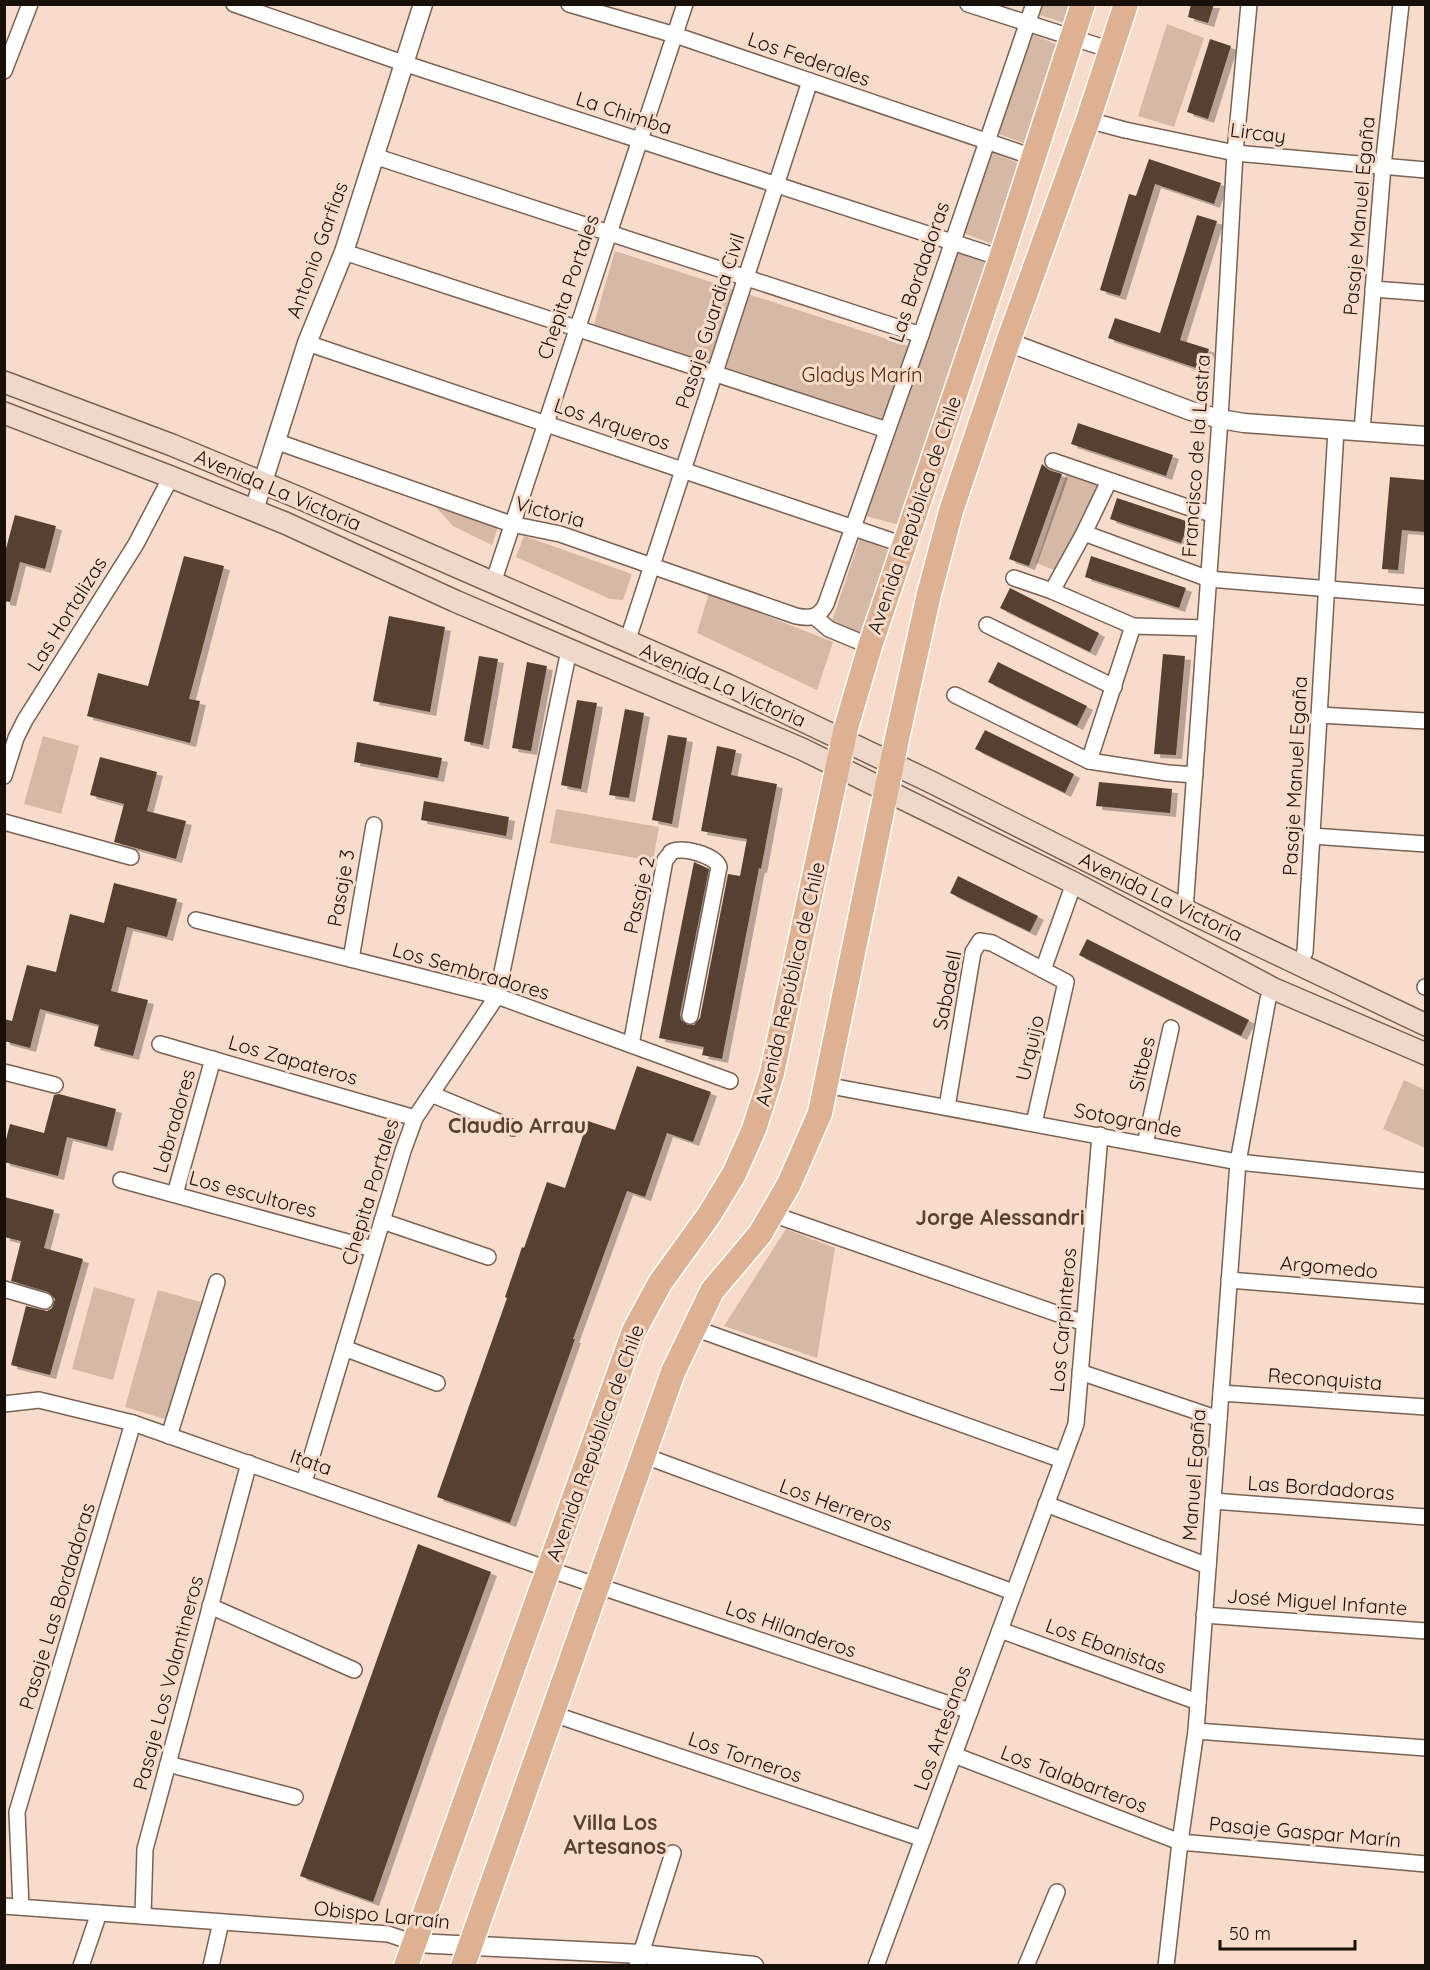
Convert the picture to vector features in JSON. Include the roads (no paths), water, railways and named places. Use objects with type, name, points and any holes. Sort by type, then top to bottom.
[{"type":"main road","name":"Avenida República de Chile","points":[[406,1965],[634,1331],[660,1282],[722,1196],[754,1130],[772,1073],[844,740],[870,646],[1002,258],[1083,4]]},
{"type":"main road","name":"Avenida República de Chile","points":[[467,1956],[673,1372],[712,1291],[760,1234],[789,1184],[819,1113],[925,613],[951,511],[1008,342],[1088,120],[1126,4]]},
{"type":"main road","name":"Avenida La Victoria","points":[[4,382],[172,445],[728,685],[844,740],[1185,910],[1425,1025]]},
{"type":"main road","name":"Avenida La Victoria","points":[[4,413],[254,510],[569,651],[802,748],[1074,883],[1274,990],[1425,1054]]},
{"type":"street","points":[[4,71],[30,4]]},
{"type":"street","name":"La Chimba","points":[[234,4],[403,63],[1002,258]]},
{"type":"street","name":"Antonio Garfias","points":[[254,510],[307,343],[344,252],[423,4]]},
{"type":"street","name":"Los Federales","points":[[569,4],[675,35],[1033,157]]},
{"type":"street","name":"Chepita Portales","points":[[493,583],[684,4]]},
{"type":"street","points":[[968,4],[1111,50]]},
{"type":"street","name":"Las Bordadoras","points":[[815,617],[822,612],[826,604],[1034,4]]},
{"type":"street","name":"Francisco de la Lastra","points":[[1185,910],[1220,419],[1235,153],[1249,4]]},
{"type":"street","name":"Pasaje Manuel Egaña","points":[[1362,431],[1383,166],[1401,4]]},
{"type":"street","name":"Pasaje Guardia Civil","points":[[627,642],[810,81]]},
{"type":"street","name":"Lircay","points":[[1088,120],[1235,153],[1425,170]]},
{"type":"street","points":[[374,156],[921,335]]},
{"type":"street","points":[[344,252],[887,430]]},
{"type":"street","points":[[1373,289],[1425,293]]},
{"type":"street","points":[[1008,342],[1191,411],[1220,419],[1425,436]]},
{"type":"street","name":"Los Arqueros","points":[[307,343],[904,545]]},
{"type":"street","name":"Pasaje Manuel Egaña","points":[[1299,964],[1305,952],[1336,430]]},
{"type":"street","name":"Victoria","points":[[275,441],[511,524],[560,534],[796,616],[815,617]]},
{"type":"street","points":[[1053,461],[1213,514]]},
{"type":"street","name":"Las Hortalizas","points":[[4,776],[16,738],[25,720],[136,544],[171,477]]},
{"type":"street","points":[[1052,591],[1109,481]]},
{"type":"street","points":[[1084,533],[1209,579],[1425,597]]},
{"type":"street","points":[[1014,578],[1052,591],[1133,626],[1205,628]]},
{"type":"street","points":[[815,617],[829,629],[870,646]]},
{"type":"street","points":[[987,625],[1114,687]]},
{"type":"street","points":[[1089,761],[1133,626]]},
{"type":"street","name":"Chepita Portales","points":[[304,1482],[415,1118],[497,996],[569,651]]},
{"type":"street","points":[[955,694],[1089,761],[1194,775]]},
{"type":"street","points":[[1319,715],[1425,721]]},
{"type":"street","points":[[4,822],[131,857]]},
{"type":"street","name":"Pasaje 3","points":[[351,958],[374,825]]},
{"type":"street","points":[[1312,836],[1425,844]]},
{"type":"street","name":"Pasaje 2","points":[[631,1045],[665,860],[671,852],[682,849],[712,858],[719,867],[690,1016]]},
{"type":"street","points":[[1043,970],[1074,883]]},
{"type":"street","name":"Los Sembradores","points":[[196,920],[497,996],[730,1081]]},
{"type":"street","name":"Sabadell","points":[[947,1107],[973,952],[980,941],[992,943],[1066,982]]},
{"type":"street","name":"Urquijo","points":[[1034,1123],[1066,982]]},
{"type":"street","name":"Manuel Egaña","points":[[1166,1965],[1196,1731],[1238,1162],[1268,999],[1274,990]]},
{"type":"street","name":"Sitbes","points":[[1145,1144],[1171,1028]]},
{"type":"street","name":"Los Zapateros","points":[[160,1044],[415,1118]]},
{"type":"street","name":"Labradores","points":[[175,1194],[213,1059]]},
{"type":"street","points":[[4,1072],[55,1085]]},
{"type":"street","name":"Sotogrande","points":[[825,1085],[1238,1162],[1425,1181]]},
{"type":"street","points":[[431,1094],[513,1128]]},
{"type":"street","name":"Los Carpinteros","points":[[1046,1504],[1076,1424],[1100,1135]]},
{"type":"street","name":"Los escultores","points":[[121,1180],[374,1249]]},
{"type":"street","points":[[772,1214],[1084,1323]]},
{"type":"street","points":[[382,1221],[488,1257]]},
{"type":"street","name":"Argomedo","points":[[1229,1280],[1425,1296]]},
{"type":"street","points":[[169,1436],[217,1282]]},
{"type":"street","points":[[4,1289],[45,1301]]},
{"type":"street","points":[[694,1328],[1062,1460]]},
{"type":"street","points":[[344,1348],[437,1383]]},
{"type":"street","points":[[1080,1372],[1219,1419]]},
{"type":"street","name":"Reconquista","points":[[1221,1393],[1425,1407]]},
{"type":"street","name":"Itata","points":[[4,1404],[39,1400],[133,1423],[599,1586]]},
{"type":"street","name":"Pasaje Las Bordadoras","points":[[21,1907],[17,1812],[133,1423]]},
{"type":"street","name":"Los Herreros","points":[[645,1456],[1013,1593]]},
{"type":"street","name":"Pasaje Los Volantineros","points":[[143,1916],[145,1849],[249,1463]]},
{"type":"street","name":"Las Bordadoras","points":[[1213,1501],[1425,1517]]},
{"type":"street","points":[[1046,1504],[1208,1566]]},
{"type":"street","name":"Los Artesanos","points":[[876,1965],[1046,1504]]},
{"type":"street","name":"Los Hilanderos","points":[[599,1586],[970,1711]]},
{"type":"street","points":[[210,1606],[354,1670]]},
{"type":"street","name":"José Miguel Infante","points":[[1204,1615],[1425,1631]]},
{"type":"street","name":"Los Ebanistas","points":[[1000,1630],[1198,1702]]},
{"type":"street","name":"Los Torneros","points":[[553,1714],[923,1839]]},
{"type":"street","points":[[1196,1731],[1425,1748]]},
{"type":"street","name":"Los Talabarteros","points":[[954,1755],[1180,1842]]},
{"type":"street","points":[[168,1764],[295,1797]]},
{"type":"street","name":"Pasaje Gaspar Marín","points":[[1180,1842],[1425,1864]]},
{"type":"street","points":[[639,1960],[673,1853]]},
{"type":"street","points":[[1026,1965],[1057,1892]]},
{"type":"street","name":"Obispo Larraín","points":[[4,1906],[387,1934],[467,1956],[754,1965]]},
{"type":"street","points":[[81,1965],[99,1913]]},
{"type":"street","points":[[211,1965],[222,1922]]},
{"type":"district","name":"Claudio Arrau","points":[[517,1126]]},
{"type":"district","name":"Jorge Alessandri","points":[[1000,1218]]},
{"type":"district","name":"Villa Los Artesanos","points":[[615,1835]]},
{"type":"park label","name":"Gladys Marín","points":[[862,375]]}]
